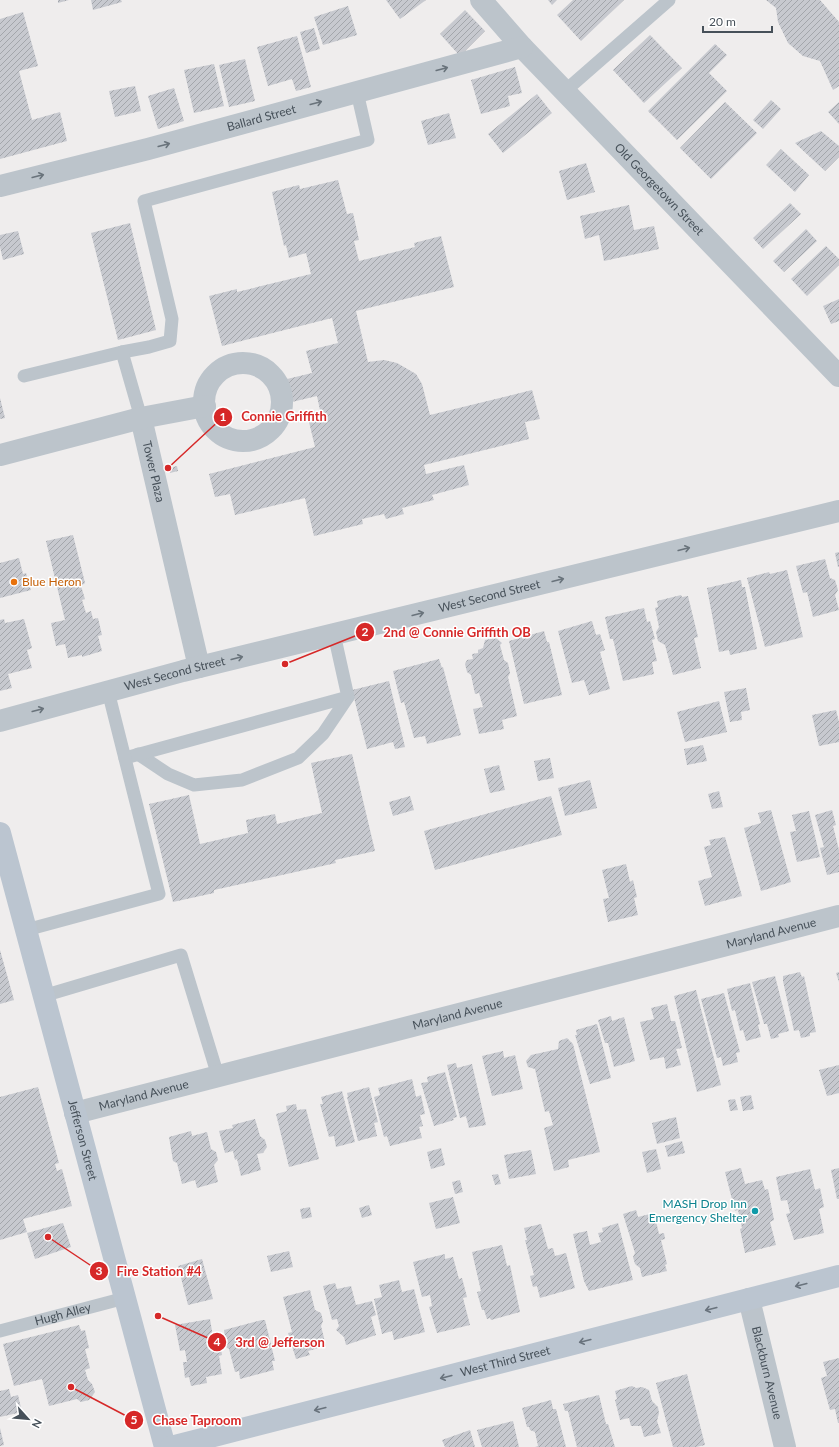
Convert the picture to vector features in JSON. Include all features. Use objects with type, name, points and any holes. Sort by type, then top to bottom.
[{"type":"main road","name":"Jefferson Street","points":[[0,833],[165,1447]]},
{"type":"main road","name":"West Third Street","points":[[171,1447],[839,1276]]},
{"type":"street","name":"Old Georgetown Street","points":[[482,0],[522,47],[839,376]]},
{"type":"street","name":"Ballard Street","points":[[0,186],[148,149],[522,47]]},
{"type":"street","points":[[0,455],[141,418],[205,406]]},
{"type":"street","name":"Tower Plaza","points":[[141,418],[200,667]]},
{"type":"street","name":"West Second Street","points":[[0,720],[200,667],[839,511]]},
{"type":"street","name":"Maryland Avenue","points":[[75,1113],[839,916]]},
{"type":"street","name":"Blackburn Avenue","points":[[749,1299],[785,1447]]},
{"type":"lane","points":[[565,91],[669,0]]},
{"type":"lane","points":[[24,376],[170,341],[172,319],[144,201],[368,140],[357,92]]},
{"type":"lane","points":[[122,352],[141,418]]},
{"type":"lane","points":[[138,754],[168,774],[194,785],[242,780],[298,758],[323,734],[348,697],[334,634]]},
{"type":"lane","points":[[26,930],[159,894],[108,691]]},
{"type":"lane","points":[[125,758],[348,697]]},
{"type":"lane","points":[[44,996],[181,955],[218,1076]]},
{"type":"lane","name":"Hugh Alley","points":[[0,1331],[125,1298]]},
{"type":"building","points":[[58,0],[69,0],[58,3]]},
{"type":"building","points":[[91,0],[121,0],[122,2],[93,10]]},
{"type":"building","points":[[386,0],[426,0],[400,19]]},
{"type":"building","points":[[548,0],[557,0],[552,5]]},
{"type":"building","points":[[573,0],[624,0],[581,41],[557,15]]},
{"type":"building","points":[[766,0],[820,0],[839,22],[839,86],[833,90],[820,61],[803,56],[788,43],[778,22],[776,8]]},
{"type":"building","points":[[348,6],[357,35],[323,45],[314,17]]},
{"type":"building","points":[[465,10],[485,31],[460,56],[440,34]]},
{"type":"building","points":[[23,12],[38,66],[19,71],[32,120],[60,112],[67,141],[0,159],[0,19]]},
{"type":"building","points":[[314,28],[320,49],[306,53],[300,32]]},
{"type":"building","points":[[650,35],[682,68],[644,103],[613,70]]},
{"type":"building","points":[[297,36],[311,87],[296,91],[292,79],[268,86],[257,47]]},
{"type":"building","points":[[715,44],[727,55],[709,73],[727,91],[677,140],[648,111]]},
{"type":"building","points":[[245,59],[255,101],[229,107],[219,65]]},
{"type":"building","points":[[214,64],[224,106],[194,113],[184,70]]},
{"type":"building","points":[[515,67],[522,93],[508,96],[510,106],[481,114],[471,80]]},
{"type":"building","points":[[135,86],[141,111],[115,117],[109,91]]},
{"type":"building","points":[[174,88],[184,121],[158,129],[148,96]]},
{"type":"building","points":[[537,94],[552,113],[503,153],[488,134]]},
{"type":"building","points":[[771,100],[781,109],[763,129],[753,120]]},
{"type":"building","points":[[725,102],[757,133],[711,179],[680,148]]},
{"type":"building","points":[[839,102],[839,124],[828,112]]},
{"type":"building","points":[[449,113],[456,138],[428,145],[421,121]]},
{"type":"building","points":[[821,131],[839,146],[839,157],[825,171],[795,143]]},
{"type":"building","points":[[781,149],[809,175],[795,192],[766,165]]},
{"type":"building","points":[[586,163],[595,192],[567,200],[559,171]]},
{"type":"building","points":[[338,180],[347,214],[353,213],[359,240],[354,241],[359,261],[415,247],[414,243],[441,236],[454,287],[356,311],[368,362],[384,360],[397,363],[416,374],[422,384],[430,415],[532,390],[540,419],[525,422],[529,439],[424,465],[426,474],[464,465],[469,485],[432,495],[434,500],[402,508],[404,514],[386,519],[384,514],[362,519],[363,524],[314,536],[305,498],[235,515],[230,494],[215,497],[209,474],[315,447],[308,418],[321,415],[317,396],[292,402],[287,379],[312,373],[306,351],[338,343],[332,318],[222,346],[209,296],[237,289],[237,292],[311,274],[306,253],[289,258],[286,245],[284,246],[272,192],[299,185],[300,189]]},
{"type":"building","points":[[790,203],[801,214],[763,249],[753,238]]},
{"type":"building","points":[[629,205],[634,230],[654,226],[659,249],[604,261],[599,235],[585,239],[580,216]]},
{"type":"building","points":[[130,223],[156,330],[118,340],[91,233]]},
{"type":"building","points":[[806,229],[817,241],[784,272],[773,261]]},
{"type":"building","points":[[18,231],[24,254],[3,260],[0,247],[0,235]]},
{"type":"building","points":[[826,246],[839,259],[839,265],[807,296],[791,279]]},
{"type":"building","points":[[839,299],[839,321],[831,324],[823,306]]},
{"type":"building","points":[[0,398],[5,418],[0,419]]},
{"type":"building","points":[[177,466],[178,471],[170,473],[169,468]]},
{"type":"building","points":[[73,535],[85,583],[81,586],[85,599],[82,600],[86,613],[91,611],[93,619],[98,618],[102,635],[98,636],[102,651],[82,657],[82,655],[68,658],[65,644],[56,646],[51,623],[65,620],[46,541]]},
{"type":"building","points":[[839,552],[839,567],[838,567],[835,553]]},
{"type":"building","name":"Blue Heron","points":[[19,558],[23,574],[26,573],[31,590],[0,598],[0,563]]},
{"type":"building","points":[[825,559],[830,578],[835,580],[838,590],[835,595],[839,610],[813,617],[807,592],[803,593],[796,566]]},
{"type":"building","points":[[787,570],[803,637],[765,647],[747,578],[769,572],[770,574]]},
{"type":"building","points":[[741,580],[742,587],[745,587],[757,649],[730,655],[729,650],[719,652],[707,588]]},
{"type":"building","points":[[681,595],[682,597],[688,596],[698,637],[694,638],[701,668],[673,675],[665,645],[658,641],[656,632],[659,627],[655,608],[658,607],[657,601]]},
{"type":"building","points":[[644,608],[647,622],[650,621],[655,639],[652,640],[657,661],[652,662],[654,674],[623,681],[613,639],[610,639],[605,617]]},
{"type":"building","points":[[4,619],[5,623],[24,619],[32,648],[27,650],[32,668],[8,674],[12,688],[0,691],[0,620]]},
{"type":"building","points":[[592,621],[596,635],[600,634],[605,650],[600,652],[610,689],[589,695],[584,680],[572,683],[558,631]]},
{"type":"building","points":[[544,631],[547,642],[549,642],[562,695],[524,704],[509,641]]},
{"type":"building","points":[[496,638],[502,643],[500,645],[504,660],[508,663],[510,673],[508,677],[517,716],[502,720],[504,729],[479,734],[473,709],[483,707],[479,693],[475,694],[471,675],[467,672],[465,664],[467,660],[473,659],[472,654],[478,653],[478,650],[483,648],[485,640]]},
{"type":"building","points":[[439,659],[442,668],[443,667],[461,735],[427,744],[425,736],[414,738],[404,702],[401,703],[393,671]]},
{"type":"building","points":[[389,681],[405,747],[395,749],[393,742],[367,749],[352,690]]},
{"type":"building","points":[[746,688],[750,710],[741,712],[742,720],[730,722],[724,692]]},
{"type":"building","points":[[719,701],[727,732],[685,742],[677,712]]},
{"type":"building","points":[[836,710],[839,722],[839,742],[819,746],[812,715]]},
{"type":"building","points":[[703,745],[707,761],[687,765],[684,749]]},
{"type":"building","points":[[352,754],[375,851],[335,860],[336,863],[214,890],[214,893],[173,902],[149,804],[189,795],[200,844],[248,833],[246,820],[275,814],[277,824],[322,813],[311,763]]},
{"type":"building","points":[[550,758],[554,778],[538,781],[534,761]]},
{"type":"building","points":[[499,765],[505,790],[490,793],[484,769]]},
{"type":"building","points":[[590,780],[597,808],[565,816],[558,788]]},
{"type":"building","points":[[719,791],[723,807],[712,809],[708,794]]},
{"type":"building","points":[[410,796],[414,810],[393,816],[389,802]]},
{"type":"building","points":[[551,796],[562,835],[435,870],[424,831]]},
{"type":"building","points":[[771,810],[791,882],[761,891],[744,828],[761,823],[758,813]]},
{"type":"building","points":[[832,810],[836,825],[833,826],[839,850],[839,872],[827,875],[820,848],[824,847],[815,815]]},
{"type":"building","points":[[809,811],[820,857],[797,862],[790,832],[796,831],[792,815]]},
{"type":"building","points":[[725,837],[742,896],[705,906],[698,881],[712,877],[704,847],[711,845],[709,840]]},
{"type":"building","points":[[626,864],[630,882],[633,880],[637,897],[634,898],[638,915],[608,922],[603,899],[609,898],[602,870]]},
{"type":"building","points":[[0,950],[14,1000],[0,1004]]},
{"type":"building","points":[[800,972],[802,977],[804,976],[816,1032],[810,1033],[810,1036],[801,1038],[799,1030],[794,1031],[783,981],[783,976]]},
{"type":"building","points":[[839,972],[839,982],[836,973]]},
{"type":"building","points":[[775,976],[789,1031],[778,1034],[779,1037],[771,1039],[767,1024],[764,1024],[752,982]]},
{"type":"building","points":[[750,983],[760,1024],[758,1025],[761,1037],[746,1041],[743,1030],[740,1031],[735,1010],[732,1011],[727,989]]},
{"type":"building","points":[[696,990],[721,1085],[697,1092],[674,996]]},
{"type":"building","points":[[724,993],[740,1052],[736,1053],[738,1062],[723,1066],[721,1057],[717,1058],[701,999]]},
{"type":"building","points":[[667,1004],[671,1021],[675,1021],[682,1048],[676,1049],[681,1065],[666,1069],[664,1057],[650,1060],[640,1022],[654,1019],[651,1008]]},
{"type":"building","points":[[611,1016],[612,1021],[624,1017],[635,1061],[614,1067],[608,1043],[605,1043],[598,1020]]},
{"type":"building","points":[[597,1024],[611,1078],[590,1084],[575,1035],[577,1035],[576,1030]]},
{"type":"building","points":[[567,1038],[573,1044],[600,1152],[568,1160],[569,1167],[554,1171],[544,1128],[553,1125],[549,1111],[545,1112],[535,1069],[528,1067],[526,1061],[531,1055],[558,1049],[559,1041]]},
{"type":"building","points":[[503,1051],[504,1058],[515,1055],[523,1089],[492,1096],[482,1056]]},
{"type":"building","points":[[456,1063],[457,1068],[472,1064],[486,1125],[469,1128],[466,1116],[460,1118],[447,1065]]},
{"type":"building","points":[[839,1065],[839,1093],[827,1096],[819,1070]]},
{"type":"building","points":[[445,1072],[457,1117],[453,1118],[454,1120],[434,1126],[421,1083],[428,1082],[427,1077]]},
{"type":"building","points":[[412,1079],[416,1097],[421,1095],[425,1114],[420,1115],[423,1126],[419,1127],[422,1138],[390,1146],[387,1136],[384,1137],[374,1097],[380,1095],[378,1088]]},
{"type":"building","points":[[38,1087],[59,1163],[55,1164],[57,1171],[62,1169],[72,1206],[23,1219],[27,1232],[0,1240],[0,1097]]},
{"type":"building","points":[[369,1087],[378,1122],[374,1123],[377,1136],[358,1141],[347,1093]]},
{"type":"building","points":[[342,1091],[355,1142],[336,1147],[334,1136],[329,1137],[320,1104],[323,1104],[321,1097]]},
{"type":"building","points":[[751,1095],[754,1109],[743,1111],[740,1097]]},
{"type":"building","points":[[735,1099],[738,1110],[730,1111],[728,1100]]},
{"type":"building","points":[[296,1104],[297,1110],[306,1109],[319,1159],[289,1167],[276,1114],[287,1111],[286,1106]]},
{"type":"building","points":[[676,1117],[680,1138],[657,1144],[652,1123]]},
{"type":"building","points":[[255,1119],[260,1136],[265,1140],[267,1147],[263,1153],[257,1154],[261,1170],[241,1176],[237,1159],[235,1160],[233,1151],[225,1153],[219,1131],[233,1128],[232,1125]]},
{"type":"building","points":[[191,1131],[192,1136],[207,1132],[211,1149],[216,1152],[218,1160],[214,1165],[218,1182],[197,1188],[195,1180],[182,1184],[177,1163],[173,1161],[169,1137]]},
{"type":"building","points":[[682,1141],[685,1153],[668,1157],[665,1146]]},
{"type":"building","points":[[441,1148],[445,1165],[431,1169],[427,1152]]},
{"type":"building","points":[[656,1149],[661,1169],[647,1173],[642,1152]]},
{"type":"building","points":[[531,1150],[536,1174],[509,1179],[504,1155]]},
{"type":"building","name":"MASH Drop Inn Emergency Shelter","points":[[741,1168],[745,1184],[762,1180],[765,1190],[768,1189],[774,1220],[770,1222],[776,1245],[745,1253],[738,1210],[735,1211],[725,1172]]},
{"type":"building","points":[[839,1168],[839,1199],[837,1199],[831,1170]]},
{"type":"building","name":"MASH Drop Inn Emergency Shelter","points":[[810,1169],[815,1190],[820,1188],[824,1207],[819,1209],[824,1233],[794,1240],[786,1214],[790,1213],[787,1200],[781,1201],[776,1177]]},
{"type":"building","points":[[498,1174],[501,1184],[495,1185],[492,1175]]},
{"type":"building","points":[[460,1180],[463,1192],[455,1194],[452,1182]]},
{"type":"building","points":[[453,1197],[460,1223],[436,1229],[429,1203]]},
{"type":"building","points":[[369,1205],[372,1215],[362,1218],[359,1208]]},
{"type":"building","points":[[310,1207],[312,1217],[302,1219],[300,1209]]},
{"type":"building","points":[[636,1210],[638,1217],[654,1213],[659,1234],[664,1233],[665,1239],[661,1240],[667,1264],[665,1265],[667,1271],[642,1277],[640,1268],[635,1264],[633,1257],[635,1253],[623,1214]]},
{"type":"building","points":[[63,1223],[71,1247],[35,1259],[27,1233]]},
{"type":"building","points":[[618,1223],[633,1280],[589,1291],[584,1281],[573,1234],[587,1231],[590,1245],[601,1242],[598,1233],[603,1232],[602,1228]]},
{"type":"building","points":[[541,1224],[548,1249],[553,1248],[555,1256],[566,1253],[575,1288],[540,1298],[537,1286],[533,1287],[530,1276],[534,1275],[525,1240],[527,1240],[524,1228]]},
{"type":"building","points":[[502,1245],[507,1266],[510,1265],[520,1312],[491,1320],[490,1318],[487,1319],[484,1310],[482,1310],[477,1292],[481,1291],[472,1252]]},
{"type":"building","points":[[289,1251],[293,1267],[271,1272],[267,1256]]},
{"type":"building","points":[[445,1254],[445,1259],[453,1257],[459,1279],[462,1278],[467,1297],[463,1298],[470,1325],[437,1333],[429,1307],[432,1306],[430,1295],[422,1297],[413,1262]]},
{"type":"building","points":[[202,1259],[213,1299],[188,1305],[178,1266]]},
{"type":"building","points":[[399,1280],[402,1292],[414,1289],[425,1332],[394,1340],[392,1331],[382,1334],[374,1299],[382,1297],[379,1285]]},
{"type":"building","points":[[335,1283],[337,1289],[351,1286],[356,1305],[372,1301],[376,1315],[371,1317],[376,1335],[346,1345],[344,1337],[336,1330],[339,1326],[337,1319],[332,1320],[323,1286]]},
{"type":"building","points":[[310,1290],[315,1310],[321,1313],[323,1321],[321,1326],[326,1346],[308,1351],[310,1355],[296,1359],[288,1333],[292,1332],[283,1297]]},
{"type":"building","points":[[210,1319],[213,1337],[219,1336],[222,1355],[219,1356],[222,1374],[206,1377],[207,1383],[191,1386],[189,1377],[185,1378],[183,1362],[187,1362],[185,1350],[180,1351],[175,1325]]},
{"type":"building","points":[[265,1320],[275,1361],[272,1361],[274,1370],[240,1379],[239,1371],[235,1372],[229,1349],[226,1347],[224,1330]]},
{"type":"building","points":[[79,1325],[81,1331],[85,1330],[89,1348],[85,1349],[90,1368],[85,1370],[88,1380],[92,1384],[95,1392],[89,1400],[81,1402],[77,1399],[49,1406],[42,1379],[14,1386],[3,1344]]},
{"type":"building","points":[[839,1358],[838,1423],[835,1409],[830,1410],[821,1378],[827,1376],[823,1362]]},
{"type":"building","points":[[687,1374],[705,1445],[696,1447],[673,1447],[656,1383]]},
{"type":"building","points":[[632,1386],[636,1388],[642,1387],[649,1390],[652,1401],[658,1407],[659,1413],[657,1421],[661,1433],[644,1437],[641,1426],[631,1426],[629,1418],[620,1420],[615,1400],[617,1399],[615,1391]]},
{"type":"building","points":[[9,1389],[11,1397],[18,1395],[22,1412],[0,1417],[0,1391]]},
{"type":"building","points":[[599,1395],[606,1424],[608,1424],[615,1447],[577,1447],[568,1411],[565,1411],[563,1404]]},
{"type":"building","points":[[551,1400],[553,1409],[556,1409],[566,1447],[535,1447],[538,1446],[535,1432],[527,1427],[522,1408]]},
{"type":"building","points":[[513,1421],[519,1447],[482,1447],[477,1430]]},
{"type":"building","points":[[0,1428],[4,1445],[0,1446]]},
{"type":"building","points":[[470,1430],[475,1447],[445,1447],[442,1440]]},
{"type":"place","name":"Connie Griffith","points":[[168,468]]},
{"type":"place","name":"Blue Heron","points":[[14,582]]},
{"type":"place","name":"2nd @ Connie Griffith OB","points":[[285,664]]},
{"type":"place","name":"MASH Drop Inn Emergency Shelter","points":[[755,1211]]},
{"type":"place","name":"Fire Station #4","points":[[48,1237]]},
{"type":"place","name":"3rd @ Jefferson","points":[[158,1316]]},
{"type":"place","name":"Chase Taproom","points":[[71,1387]]}]
